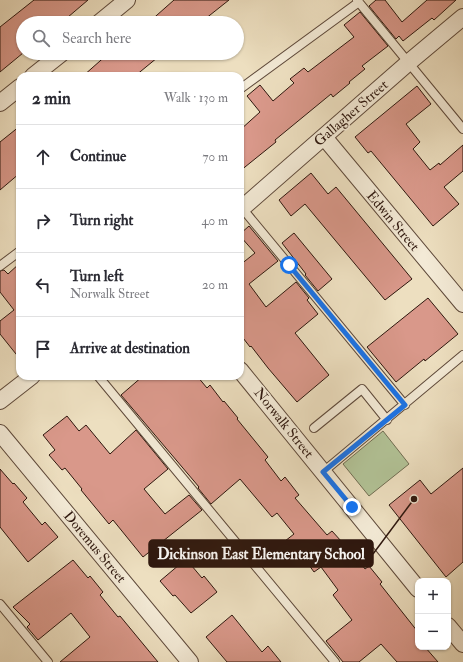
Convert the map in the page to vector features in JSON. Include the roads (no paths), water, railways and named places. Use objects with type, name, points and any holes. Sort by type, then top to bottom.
[{"type":"street","points":[[108,16],[127,0]]},
{"type":"street","name":"Gallagher Street","points":[[244,206],[463,17]]},
{"type":"street","points":[[38,72],[53,60]]},
{"type":"street","points":[[0,103],[16,90]]},
{"type":"street","name":"Edwin Street","points":[[324,137],[463,304]]},
{"type":"street","name":"Norwalk Street","points":[[244,375],[415,585]]},
{"type":"street","points":[[0,401],[27,380]]},
{"type":"street","name":"Doremus Street","points":[[0,433],[190,662]]},
{"type":"street","points":[[451,630],[463,644]]},
{"type":"lane","points":[[244,86],[358,1],[463,129]]},
{"type":"lane","points":[[244,213],[405,405]]},
{"type":"lane","points":[[0,266],[16,255]]},
{"type":"lane","points":[[323,472],[463,355]]},
{"type":"lane","points":[[101,380],[335,662]]},
{"type":"lane","points":[[314,428],[362,389],[387,420]]},
{"type":"lane","points":[[0,604],[48,662]]},
{"type":"place","name":"Dickinson East Elementary School","points":[[414,499]]}]
